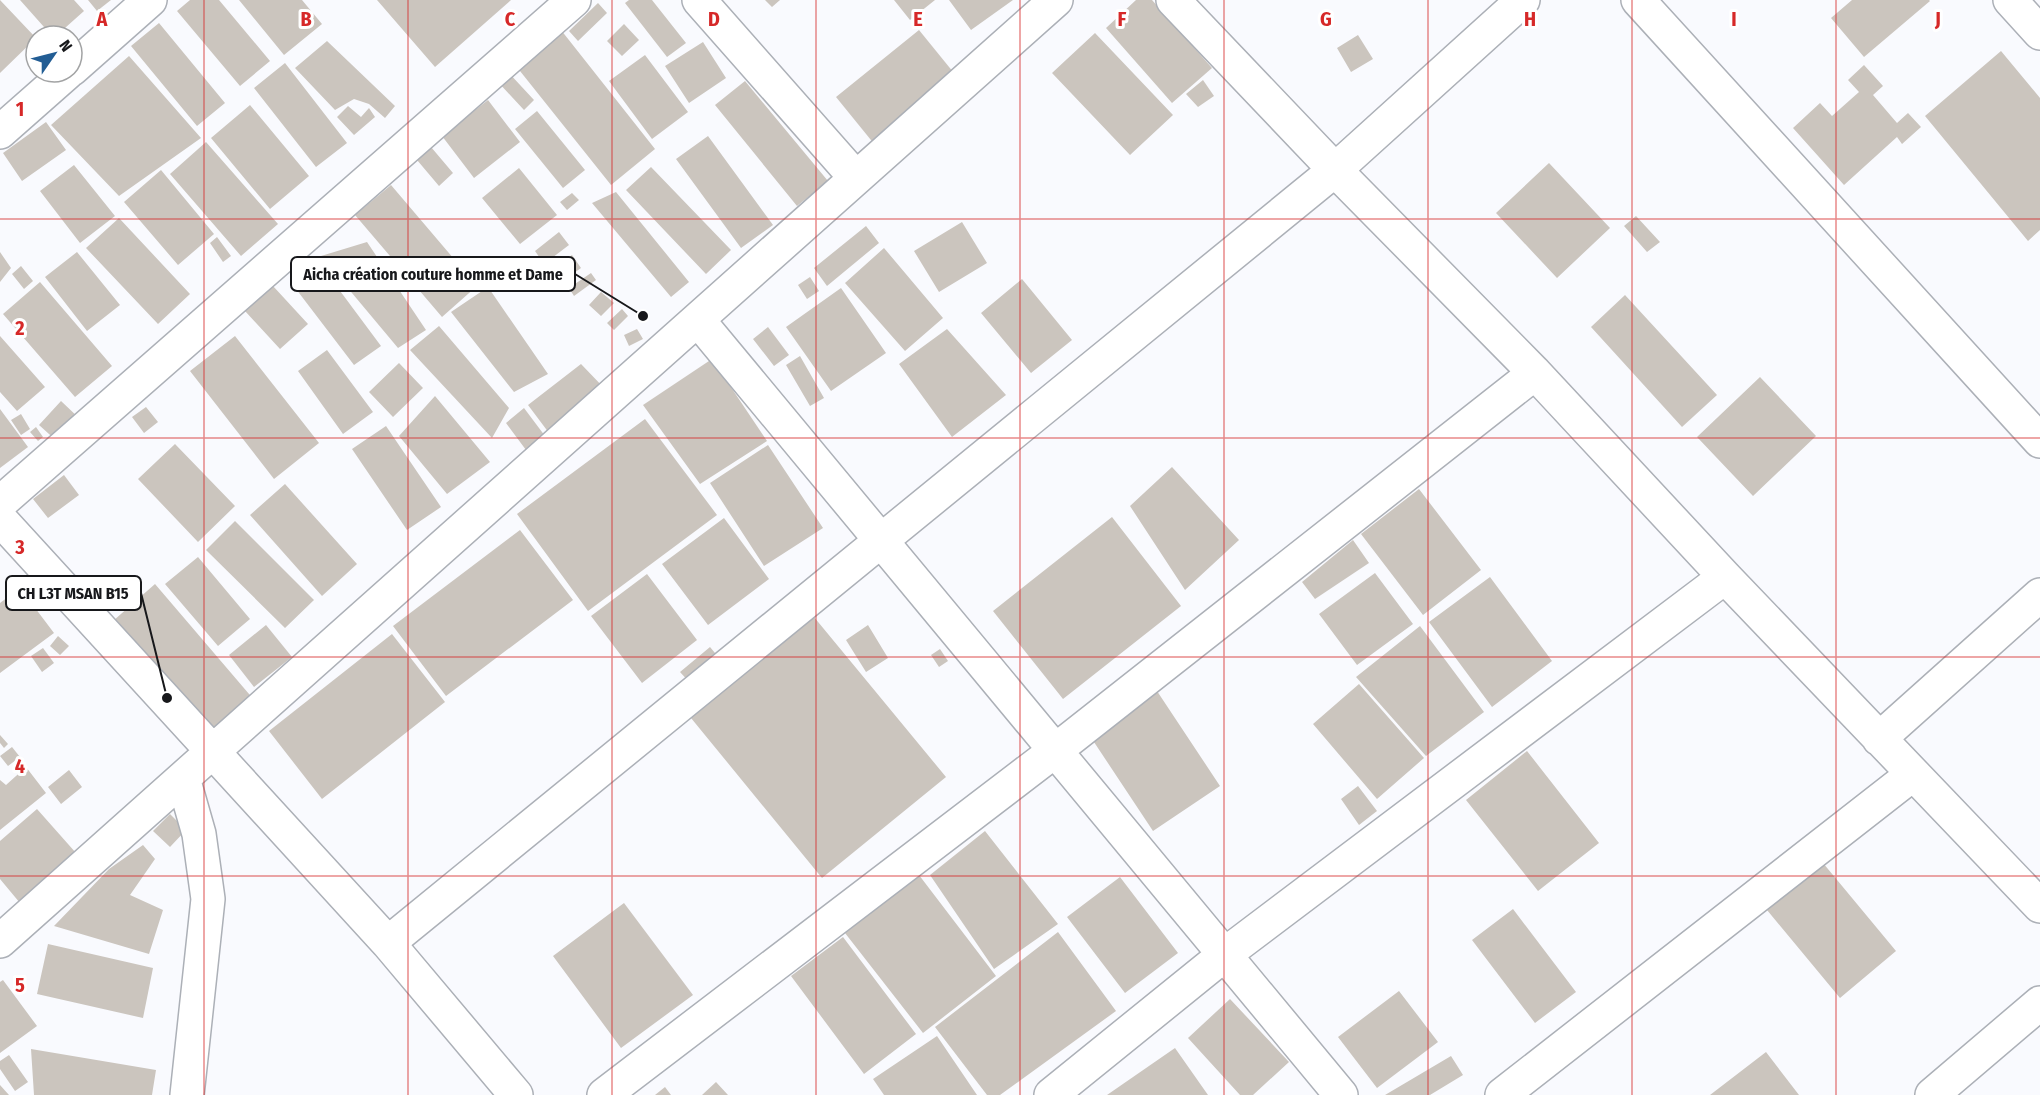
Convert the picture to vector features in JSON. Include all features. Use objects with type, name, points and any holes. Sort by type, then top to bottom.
[{"type":"street","points":[[84,58],[150,0]]},
{"type":"street","points":[[0,502],[574,0]]},
{"type":"street","points":[[699,0],[856,178]]},
{"type":"street","points":[[0,941],[1056,0]]},
{"type":"street","points":[[1173,0],[1335,170],[1535,373],[1725,577],[2040,906]]},
{"type":"street","points":[[388,943],[1335,170],[1523,0]]},
{"type":"street","points":[[1638,0],[2040,441]]},
{"type":"street","points":[[2010,0],[2040,33]]},
{"type":"street","points":[[0,132],[54,84]]},
{"type":"street","points":[[698,320],[1341,1095]]},
{"type":"street","points":[[604,1095],[1056,750],[1535,373]]},
{"type":"street","points":[[0,519],[388,943],[516,1095]]},
{"type":"street","points":[[1051,1095],[1224,956],[1725,577]]},
{"type":"street","points":[[1879,739],[2040,595]]},
{"type":"street","points":[[1502,1095],[1913,774]]},
{"type":"street","points":[[183,778],[199,834],[207,899],[187,1095]]},
{"type":"street","points":[[1932,1095],[2040,1003]]},
{"type":"building","points":[[0,0],[24,25],[24,50],[0,73]]},
{"type":"building","points":[[20,0],[74,0],[84,11],[69,24],[41,24]]},
{"type":"building","points":[[88,0],[111,0],[97,11]]},
{"type":"building","points":[[190,0],[219,0],[270,61],[240,86],[177,11]]},
{"type":"building","points":[[239,0],[302,0],[322,24],[284,55]]},
{"type":"building","points":[[377,0],[511,0],[435,67]]},
{"type":"building","points":[[629,0],[652,0],[686,43],[667,57],[625,3]]},
{"type":"building","points":[[765,0],[780,0],[772,7]]},
{"type":"building","points":[[894,0],[935,0],[910,20]]},
{"type":"building","points":[[949,0],[1013,0],[971,30]]},
{"type":"building","points":[[1136,0],[1152,0],[1212,68],[1172,103],[1106,28]]},
{"type":"building","points":[[1852,0],[1930,1],[1864,57],[1831,18]]},
{"type":"building","points":[[598,3],[607,13],[578,41],[569,31]]},
{"type":"building","points":[[159,23],[225,103],[197,126],[131,46]]},
{"type":"building","points":[[624,24],[639,40],[622,56],[607,41]]},
{"type":"building","points":[[561,30],[655,149],[611,185],[516,66]]},
{"type":"building","points":[[919,30],[958,78],[875,145],[836,97]]},
{"type":"building","points":[[1095,33],[1173,115],[1130,155],[1052,73]]},
{"type":"building","points":[[1358,35],[1373,59],[1351,72],[1337,48]]},
{"type":"building","points":[[327,41],[395,106],[385,118],[369,104],[354,99],[335,110],[295,68]]},
{"type":"building","points":[[703,42],[726,78],[689,103],[665,66]]},
{"type":"building","points":[[2001,51],[2040,98],[2040,230],[2028,241],[1925,116]]},
{"type":"building","points":[[645,55],[688,112],[652,139],[609,81]]},
{"type":"building","points":[[129,56],[201,138],[119,196],[51,125]]},
{"type":"building","points":[[285,63],[347,143],[316,167],[254,88]]},
{"type":"building","points":[[1864,65],[1883,86],[1873,95],[1897,123],[1908,113],[1921,127],[1902,144],[1897,137],[1844,185],[1793,128],[1820,103],[1832,116],[1859,92],[1848,80]]},
{"type":"building","points":[[508,72],[534,100],[524,110],[498,82]]},
{"type":"building","points":[[1203,80],[1214,96],[1198,107],[1186,94]]},
{"type":"building","points":[[745,81],[828,181],[797,206],[715,105]]},
{"type":"building","points":[[488,100],[520,142],[474,178],[442,136]]},
{"type":"building","points":[[250,105],[309,176],[270,209],[211,138]]},
{"type":"building","points":[[348,106],[361,117],[369,108],[375,117],[354,135],[337,117]]},
{"type":"building","points":[[537,111],[585,170],[563,188],[515,129]]},
{"type":"building","points":[[46,122],[66,150],[22,181],[3,153]]},
{"type":"building","points":[[708,136],[773,225],[741,248],[676,159]]},
{"type":"building","points":[[206,142],[278,224],[241,256],[170,174]]},
{"type":"building","points":[[431,147],[453,173],[439,186],[417,160]]},
{"type":"building","points":[[1549,163],[1610,228],[1557,278],[1496,213]]},
{"type":"building","points":[[74,165],[115,216],[80,243],[40,191]]},
{"type":"building","points":[[651,167],[731,250],[706,274],[626,190]]},
{"type":"building","points":[[519,168],[557,215],[520,244],[482,198]]},
{"type":"building","points":[[161,170],[214,234],[178,265],[124,202]]},
{"type":"building","points":[[391,185],[477,286],[442,317],[355,215]]},
{"type":"building","points":[[616,192],[689,282],[671,297],[592,203]]},
{"type":"building","points":[[572,193],[579,200],[567,210],[560,202]]},
{"type":"building","points":[[1636,216],[1660,242],[1647,252],[1624,226]]},
{"type":"building","points":[[119,218],[190,294],[158,324],[86,248]]},
{"type":"building","points":[[962,222],[987,263],[939,292],[914,251]]},
{"type":"building","points":[[866,226],[879,243],[827,286],[814,268]]},
{"type":"building","points":[[559,232],[569,245],[544,264],[535,251]]},
{"type":"building","points":[[217,237],[231,256],[223,262],[210,243]]},
{"type":"building","points":[[367,242],[426,330],[398,348],[321,256]]},
{"type":"building","points":[[884,248],[943,318],[905,351],[845,283]]},
{"type":"building","points":[[0,252],[11,268],[0,282]]},
{"type":"building","points":[[77,252],[120,305],[87,331],[45,277]]},
{"type":"building","points":[[572,255],[581,268],[564,280],[555,268]]},
{"type":"building","points":[[21,266],[33,281],[24,289],[12,274]]},
{"type":"building","points":[[323,268],[381,346],[354,365],[296,289]]},
{"type":"building","points":[[591,273],[596,280],[574,296],[569,288]]},
{"type":"building","points":[[810,277],[819,291],[807,299],[798,285]]},
{"type":"building","points":[[1022,279],[1072,340],[1031,373],[981,313]]},
{"type":"building","points":[[40,282],[112,366],[75,397],[3,314]]},
{"type":"building","points":[[273,286],[308,324],[280,349],[245,311]]},
{"type":"building","points":[[488,287],[548,374],[514,392],[451,312]]},
{"type":"building","points":[[841,288],[886,353],[831,391],[786,327]]},
{"type":"building","points":[[601,292],[614,303],[601,316],[589,305]]},
{"type":"building","points":[[1625,295],[1717,395],[1682,427],[1591,327]]},
{"type":"building","points":[[622,309],[628,316],[614,330],[607,323]]},
{"type":"building","points":[[439,326],[509,408],[492,438],[410,350]]},
{"type":"building","points":[[768,327],[789,355],[774,366],[753,339]]},
{"type":"building","points":[[637,329],[643,339],[629,346],[624,335]]},
{"type":"building","points":[[947,329],[1006,395],[952,437],[899,364]]},
{"type":"building","points":[[0,336],[45,387],[17,411],[0,392]]},
{"type":"building","points":[[235,336],[319,443],[274,479],[190,371]]},
{"type":"building","points":[[327,350],[373,412],[343,434],[298,371]]},
{"type":"building","points":[[800,356],[824,398],[810,406],[786,365]]},
{"type":"building","points":[[712,359],[767,441],[700,484],[643,405]]},
{"type":"building","points":[[399,363],[423,388],[393,417],[369,392]]},
{"type":"building","points":[[581,364],[606,390],[549,433],[528,405]]},
{"type":"building","points":[[1760,377],[1816,436],[1753,496],[1697,437]]},
{"type":"building","points":[[435,396],[490,462],[447,494],[399,436]]},
{"type":"building","points":[[61,401],[80,419],[59,443],[39,425]]},
{"type":"building","points":[[146,407],[158,422],[144,433],[132,417]]},
{"type":"building","points":[[524,408],[545,436],[526,450],[506,423]]},
{"type":"building","points":[[0,409],[28,447],[0,468]]},
{"type":"building","points":[[21,414],[30,429],[21,435],[11,420]]},
{"type":"building","points":[[645,419],[717,515],[588,611],[517,514]]},
{"type":"building","points":[[386,426],[441,507],[407,530],[352,449]]},
{"type":"building","points":[[36,427],[43,437],[38,441],[30,432]]},
{"type":"building","points":[[175,444],[235,506],[198,542],[138,479]]},
{"type":"building","points":[[768,445],[823,528],[764,566],[710,483]]},
{"type":"building","points":[[1172,467],[1239,540],[1185,590],[1130,506]]},
{"type":"building","points":[[64,475],[79,495],[48,518],[33,499]]},
{"type":"building","points":[[285,484],[357,564],[322,596],[250,515]]},
{"type":"building","points":[[1419,489],[1481,570],[1423,615],[1361,534]]},
{"type":"building","points":[[1112,517],[1181,606],[1063,699],[993,611]]},
{"type":"building","points":[[724,518],[769,579],[708,625],[662,564]]},
{"type":"building","points":[[235,521],[314,600],[285,628],[206,550]]},
{"type":"building","points":[[520,530],[573,600],[446,696],[393,626]]},
{"type":"building","points":[[1353,540],[1369,563],[1315,599],[1302,582]]},
{"type":"building","points":[[198,557],[250,619],[218,646],[165,584]]},
{"type":"building","points":[[1375,573],[1413,624],[1357,665],[1319,614]]},
{"type":"building","points":[[647,574],[697,640],[642,683],[591,616]]},
{"type":"building","points":[[1490,577],[1552,661],[1492,707],[1429,622]]},
{"type":"building","points":[[155,584],[255,701],[212,738],[113,621]]},
{"type":"building","points":[[20,588],[54,633],[0,673],[0,603]]},
{"type":"building","points":[[814,617],[946,777],[822,878],[691,718]]},
{"type":"building","points":[[266,625],[292,657],[254,687],[229,655]]},
{"type":"building","points":[[868,625],[888,658],[866,672],[846,640]]},
{"type":"building","points":[[1420,626],[1484,712],[1426,756],[1356,677]]},
{"type":"building","points":[[392,634],[445,702],[322,799],[269,731]]},
{"type":"building","points":[[58,636],[69,646],[60,655],[50,646]]},
{"type":"building","points":[[710,647],[720,659],[691,684],[680,672]]},
{"type":"building","points":[[43,648],[54,663],[42,672],[31,656]]},
{"type":"building","points":[[940,649],[948,661],[939,667],[931,655]]},
{"type":"building","points":[[1359,684],[1424,758],[1377,799],[1313,724]]},
{"type":"building","points":[[1157,691],[1220,786],[1153,831],[1090,736]]},
{"type":"building","points":[[0,735],[8,744],[4,748],[0,743]]},
{"type":"building","points":[[12,747],[20,757],[8,766],[0,756]]},
{"type":"building","points":[[1527,751],[1599,843],[1538,891],[1466,800]]},
{"type":"building","points":[[26,767],[46,793],[0,830],[0,780],[6,785]]},
{"type":"building","points":[[69,770],[82,787],[61,804],[48,787]]},
{"type":"building","points":[[1358,786],[1377,811],[1359,825],[1341,799]]},
{"type":"building","points":[[37,809],[76,853],[20,903],[0,879],[0,841]]},
{"type":"building","points":[[170,814],[186,830],[170,847],[153,831]]},
{"type":"building","points":[[985,831],[1058,924],[994,969],[930,875]]},
{"type":"building","points":[[143,845],[155,859],[130,895],[163,910],[149,954],[54,926],[109,869]]},
{"type":"building","points":[[1823,863],[1896,951],[1840,998],[1767,910]]},
{"type":"building","points":[[919,875],[996,976],[923,1033],[845,933]]},
{"type":"building","points":[[1120,877],[1178,953],[1125,993],[1067,917]]},
{"type":"building","points":[[624,903],[693,995],[621,1048],[553,956]]},
{"type":"building","points":[[1513,909],[1576,992],[1535,1023],[1472,940]]},
{"type":"building","points":[[1058,932],[1116,1011],[1000,1095],[987,1095],[935,1027]]},
{"type":"building","points":[[843,937],[916,1034],[864,1074],[791,976]]},
{"type":"building","points":[[48,944],[153,968],[143,1018],[37,994]]},
{"type":"building","points":[[3,980],[37,1026],[0,1053],[0,982]]},
{"type":"building","points":[[1399,991],[1438,1042],[1377,1088],[1338,1037]]},
{"type":"building","points":[[1230,999],[1289,1062],[1253,1095],[1240,1095],[1188,1038]]},
{"type":"building","points":[[937,1036],[977,1095],[884,1095],[873,1079]]},
{"type":"building","points":[[1175,1048],[1208,1095],[1107,1095]]},
{"type":"building","points":[[31,1049],[156,1070],[152,1095],[34,1095]]},
{"type":"building","points":[[1766,1052],[1799,1095],[1710,1095]]},
{"type":"building","points":[[9,1055],[28,1082],[15,1091],[0,1069],[0,1061]]},
{"type":"building","points":[[1451,1056],[1463,1075],[1430,1095],[1385,1095]]},
{"type":"building","points":[[716,1082],[728,1095],[702,1095]]},
{"type":"building","points":[[0,1085],[9,1095],[0,1095]]},
{"type":"building","points":[[665,1087],[671,1095],[655,1095]]},
{"type":"place","name":"Aicha création couture homme et Dame","points":[[643,316]]},
{"type":"place","name":"CH L3T MSAN B15","points":[[167,698]]}]
